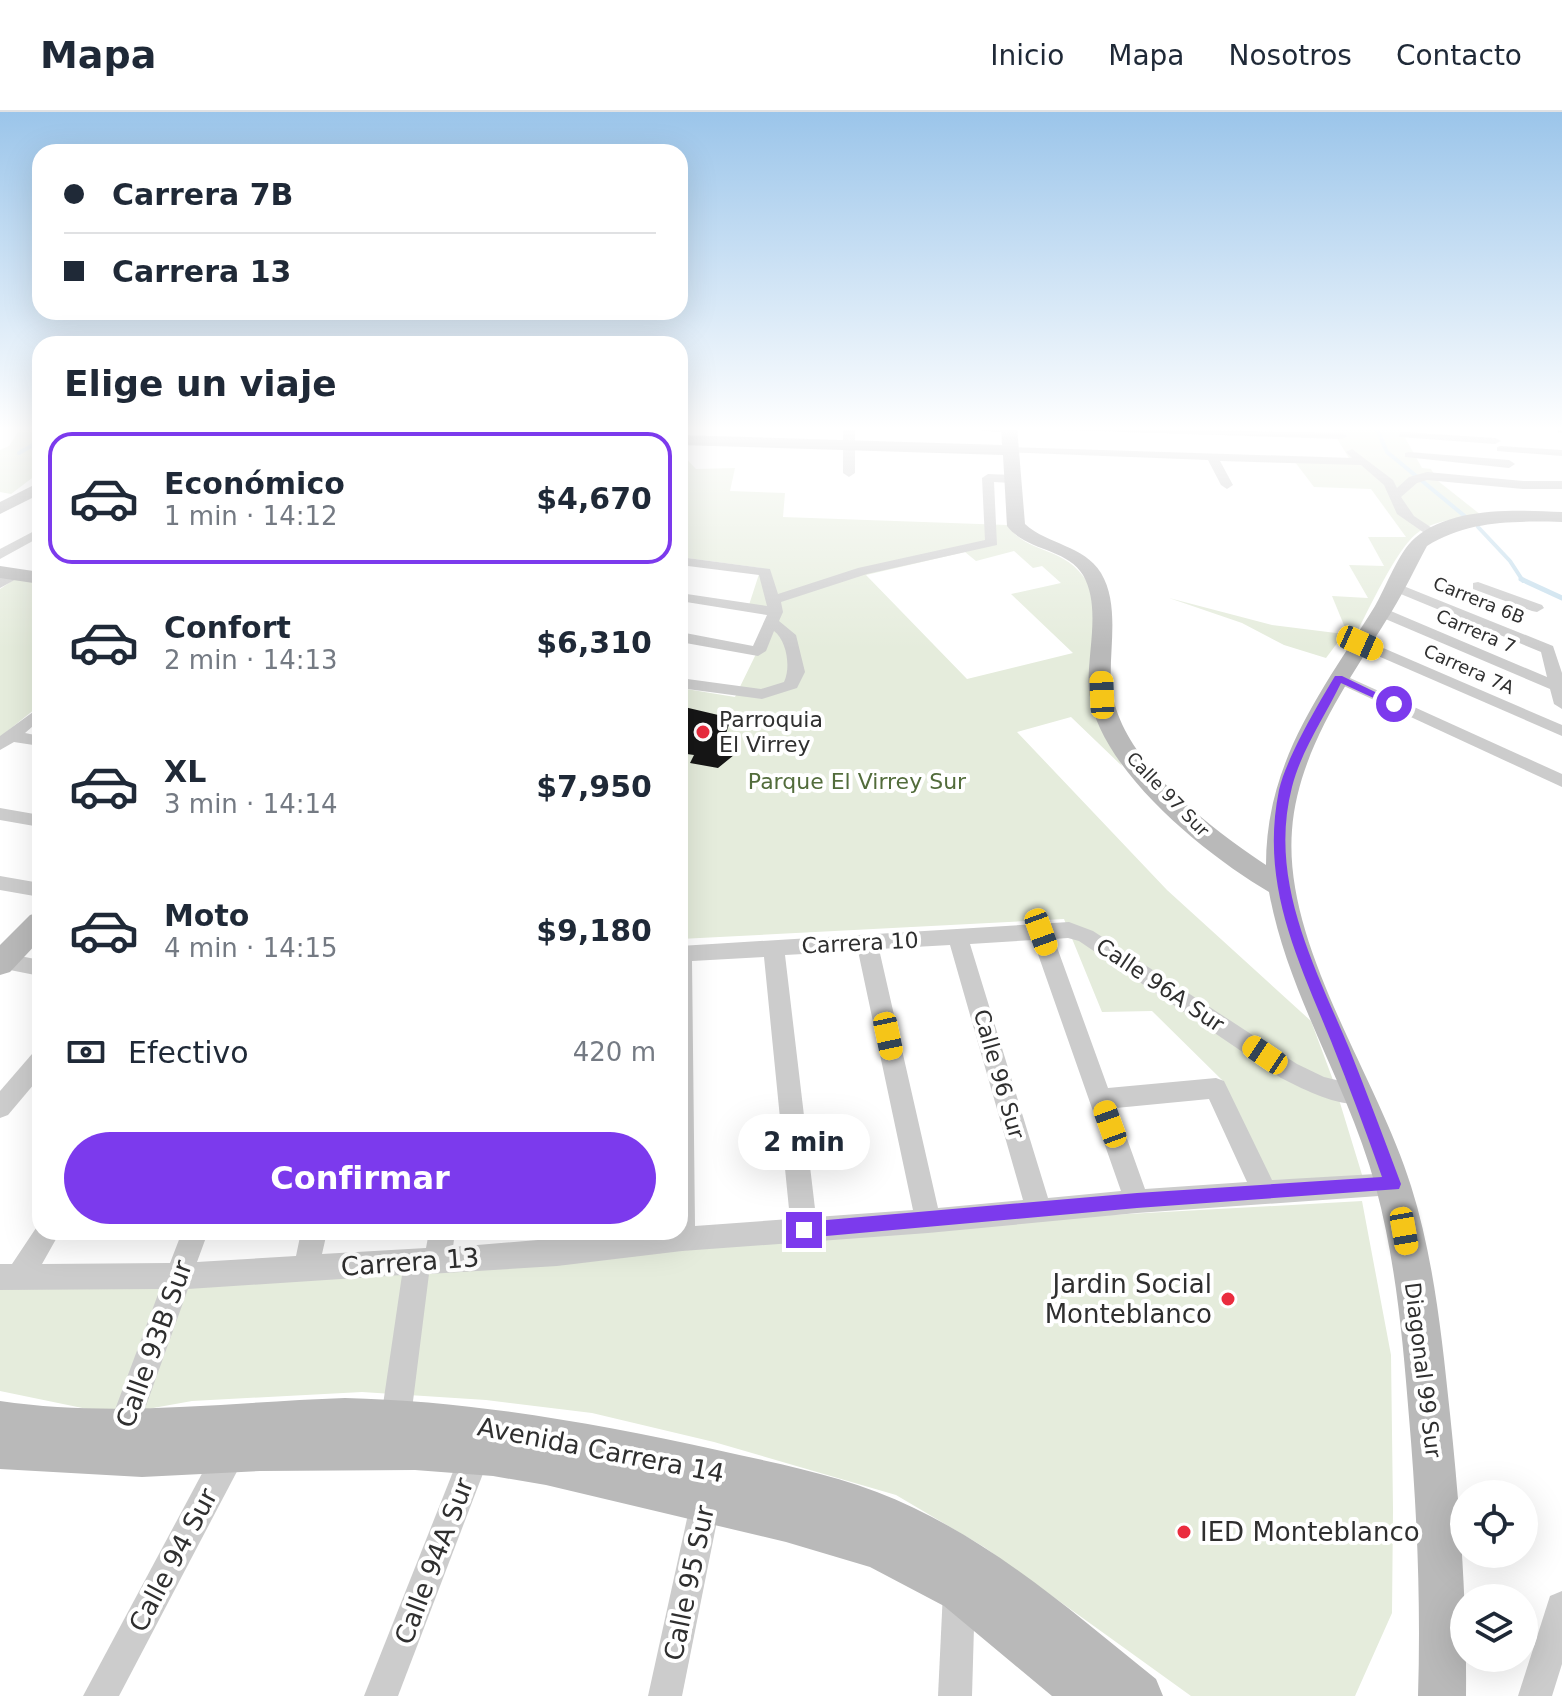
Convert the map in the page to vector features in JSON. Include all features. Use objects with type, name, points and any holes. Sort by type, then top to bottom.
[{"type":"street","points":[[688,598],[774,611],[863,571],[992,542],[989,501]]},
{"type":"street","name":"Calle 97 Sur","points":[[1015,501],[1018,529],[1078,558],[1094,578],[1098,595],[1102,695],[1127,752],[1154,785],[1228,854],[1281,886]]},
{"type":"street","points":[[1397,501],[1409,519],[1433,535],[1457,525],[1562,517]]},
{"type":"street","name":"Diagonal 99 Sur","points":[[1433,535],[1420,543],[1306,738],[1285,789],[1279,832],[1281,886],[1311,979],[1361,1095],[1393,1184],[1404,1231],[1424,1350],[1440,1511],[1444,1646],[1442,1696]]},
{"type":"street","points":[[0,555],[32,537]]},
{"type":"street","points":[[688,562],[765,572],[774,611],[788,635],[797,672],[791,685],[762,694],[688,684]]},
{"type":"street","points":[[1469,618],[1479,580],[1537,608]]},
{"type":"street","name":"Carrera 6B","points":[[1388,600],[1469,618],[1548,649],[1556,686]]},
{"type":"street","name":"Carrera 7","points":[[1388,600],[1556,686]]},
{"type":"street","points":[[688,638],[758,651],[774,611]]},
{"type":"street","name":"Carrera 7A","points":[[1360,643],[1562,731]]},
{"type":"street","points":[[1339,678],[1562,781]]},
{"type":"street","points":[[1556,686],[1562,704]]},
{"type":"street","points":[[6,740],[32,719]]},
{"type":"street","points":[[6,740],[32,741]]},
{"type":"street","points":[[0,814],[32,820]]},
{"type":"street","points":[[0,883],[32,889]]},
{"type":"street","points":[[1,962],[32,930]]},
{"type":"street","name":"Calle 96A Sur","points":[[1041,932],[1069,930],[1086,936],[1289,1071],[1320,1086],[1361,1095]]},
{"type":"street","points":[[1041,932],[1137,1201]]},
{"type":"street","name":"Carrera 10","points":[[688,953],[1041,932]]},
{"type":"street","name":"Calle 96 Sur","points":[[958,938],[1039,1211]]},
{"type":"street","points":[[867,943],[928,1221]]},
{"type":"street","points":[[774,948],[804,1230]]},
{"type":"street","points":[[1,962],[32,967]]},
{"type":"street","points":[[0,1108],[32,1070]]},
{"type":"street","points":[[1100,1099],[1216,1088],[1265,1193]]},
{"type":"street","name":"Carrera 13","points":[[688,1239],[928,1221],[1137,1201],[1393,1184]]},
{"type":"street","points":[[9,1278],[40,1240]]},
{"type":"street","name":"Calle 93B Sur","points":[[118,1444],[192,1240]]},
{"type":"street","points":[[306,1269],[312,1240]]},
{"type":"street","points":[[394,1435],[428,1260],[438,1240]]},
{"type":"street","name":"Carrera 13","points":[[9,1278],[181,1276],[306,1269],[428,1260],[558,1243],[651,1240]]},
{"type":"street","name":"Avenida Carrera 14","points":[[3,1434],[118,1444],[238,1437],[394,1435],[481,1440],[546,1464],[709,1486],[960,1573],[1139,1696]]},
{"type":"street","name":"Calle 94 Sur","points":[[100,1696],[238,1437]]},
{"type":"street","name":"Calle 94A Sur","points":[[381,1696],[481,1440]]},
{"type":"street","name":"Calle 95 Sur","points":[[665,1696],[709,1486]]},
{"type":"street","points":[[955,1696],[960,1573]]},
{"type":"street","name":"Avenida Carrera 14","points":[[960,1573],[1090,1696]]},
{"type":"street","points":[[1535,1696],[1562,1608]]},
{"type":"street","name":"Diagonal 99 Sur","points":[[1419,1696],[1444,1646]]},
{"type":"green space","name":"Parque El Virrey Sur","points":[[688,501],[784,501],[783,517],[1007,525],[1016,535],[1060,557],[1082,574],[1091,589],[1106,727],[1122,766],[1071,717],[1017,732],[1167,890],[1311,1021],[1363,1178],[1266,1180],[1223,1081],[1152,1011],[1102,1012],[1064,919],[688,939],[688,689],[735,697],[776,613],[748,608],[761,568],[688,558]],"holes":[[[1014,551],[1033,568],[1042,566],[1061,583],[1011,594],[1073,653],[967,679],[866,575],[965,552],[976,561]]]},
{"type":"green space","points":[[1380,501],[1463,501],[1481,515],[1438,523],[1416,534],[1391,567],[1355,636],[1348,635],[1332,596],[1368,598],[1349,565],[1384,566],[1368,537],[1406,537]]},
{"type":"green space","points":[[15,579],[32,582],[32,711],[0,737],[0,589]]},
{"type":"green space","points":[[1169,598],[1272,625],[1344,634],[1326,658],[1284,645],[1242,623]]},
{"type":"green space","points":[[1362,1201],[1391,1355],[1392,1613],[1355,1696],[1191,1696],[984,1547],[896,1495],[714,1442],[592,1413],[486,1400],[362,1392],[192,1401],[142,1410],[92,1410],[0,1391],[0,1277]]},
{"type":"building","name":"Parroquia El Virrey","points":[[688,708],[731,718],[722,746],[734,755],[718,768],[690,763],[694,755],[688,754]]},
{"type":"waterway","points":[[1446,501],[1467,518]]},
{"type":"waterway","points":[[1478,527],[1510,561],[1522,579]]},
{"type":"waterway","points":[[1522,579],[1562,598]]},
{"type":"place","name":"Parroquia El Virrey","points":[[703,732]]},
{"type":"place","name":"Jardin Social Monteblanco","points":[[1228,1299]]},
{"type":"place","name":"IED Monteblanco","points":[[1184,1532]]},
{"type":"route","points":[[804,1230],[1137,1201],[1393,1184],[1361,1095],[1296,939],[1281,886],[1278,848],[1285,789],[1290,775],[1306,738],[1339,678],[1394,704]]}]
